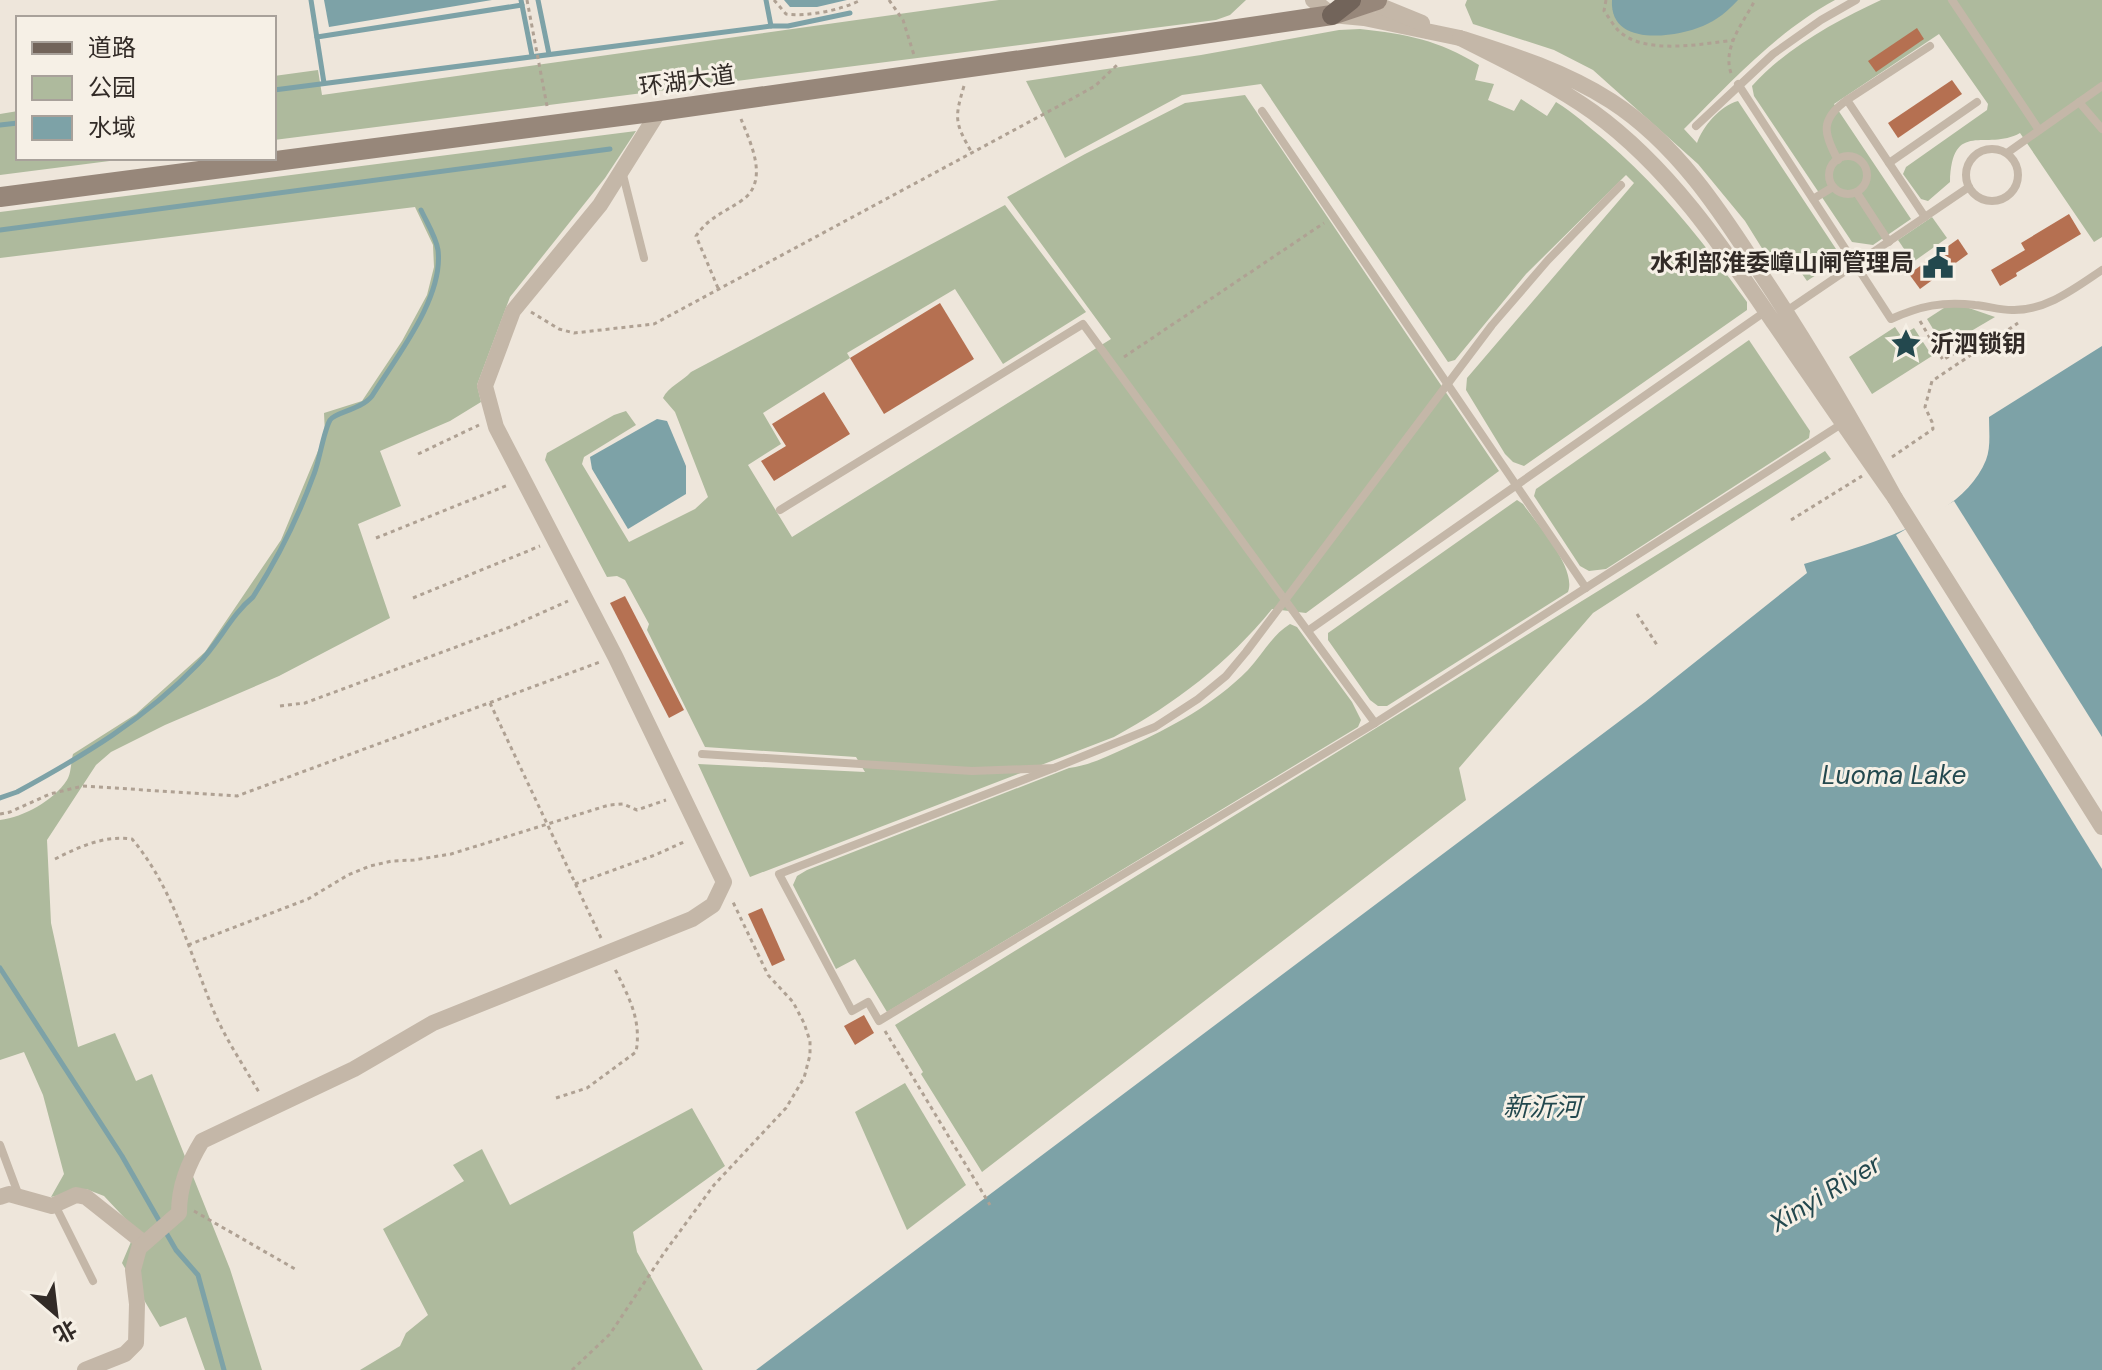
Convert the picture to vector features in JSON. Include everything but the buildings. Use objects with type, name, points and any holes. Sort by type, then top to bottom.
[{"type":"main road","points":[[1332,15],[1366,1]]},
{"type":"main road","name":"环湖大道","points":[[0,197],[550,126],[1332,15]]},
{"type":"street","points":[[1313,0],[1332,15],[1364,18],[1460,38],[1546,82],[1593,112],[1661,172],[1776,311]]},
{"type":"street","points":[[1366,1],[1571,77],[1614,103],[1676,158],[1704,190],[1776,311],[2102,827]]},
{"type":"street","points":[[85,1370],[125,1354],[136,1343],[137,1304],[133,1270],[139,1248],[179,1213],[179,1193],[190,1161],[202,1141],[354,1069],[433,1023],[692,919],[713,905],[724,882],[615,656],[522,479],[493,418],[485,386],[518,303],[600,205],[659,111]]},
{"type":"street","points":[[1661,172],[1676,158]]},
{"type":"street","points":[[1688,203],[1704,190]]},
{"type":"street","points":[[0,1197],[9,1194],[42,1205],[55,1205],[76,1195],[86,1197],[144,1243]]},
{"type":"lane","points":[[1696,126],[1773,54],[1856,0]]},
{"type":"lane","points":[[1952,0],[2039,130]]},
{"type":"lane","points":[[1838,160],[1826,134],[1831,112],[1930,46]]},
{"type":"lane","points":[[1738,84],[1891,319],[1913,309],[1946,302],[2024,309],[2059,298],[2102,270]]},
{"type":"lane","points":[[2007,153],[2102,86]]},
{"type":"lane","points":[[1847,100],[1925,217]]},
{"type":"lane","points":[[1889,163],[1977,102]]},
{"type":"lane","points":[[2079,102],[2102,129]]},
{"type":"lane","points":[[1262,111],[1586,588]]},
{"type":"lane","points":[[1990,149],[2007,153],[2017,166],[2013,191],[2006,197],[1990,201],[1974,194],[1969,187],[1967,170],[1975,156],[1990,149]]},
{"type":"lane","points":[[1864,165],[1883,154]]},
{"type":"lane","points":[[1852,156],[1864,165],[1867,179],[1857,193],[1844,194],[1833,187],[1830,168],[1838,160],[1852,156]]},
{"type":"lane","points":[[622,170],[644,258]]},
{"type":"lane","points":[[1621,185],[1548,260],[1492,325],[1286,600],[1226,676],[1198,699],[1155,727],[779,874],[852,1011],[868,1002],[879,1021],[1375,723],[1847,421]]},
{"type":"lane","points":[[1813,199],[1833,187]]},
{"type":"lane","points":[[1309,630],[1516,484],[1776,311],[1856,265],[1969,187]]},
{"type":"lane","points":[[1857,193],[1889,242]]},
{"type":"lane","points":[[780,510],[1083,324],[1375,723]]},
{"type":"lane","points":[[702,754],[972,771],[1054,768]]},
{"type":"lane","points":[[0,1145],[19,1197]]},
{"type":"lane","points":[[55,1205],[93,1281]]},
{"type":"path","points":[[527,0],[550,126]]},
{"type":"path","points":[[774,0],[786,14],[793,15],[852,5],[861,0]]},
{"type":"path","points":[[889,0],[903,20],[919,74]]},
{"type":"path","points":[[1606,0],[1604,11],[1620,32],[1642,42],[1692,46],[1734,40]]},
{"type":"path","points":[[1738,84],[1727,61],[1755,0]]},
{"type":"path","points":[[518,303],[559,329],[574,333],[654,324],[1095,86],[1135,44]]},
{"type":"path","points":[[969,67],[956,111],[956,125],[972,153]]},
{"type":"path","points":[[719,290],[696,236],[705,223],[743,200],[753,187],[757,169],[753,149],[734,100]]},
{"type":"path","points":[[1113,364],[1333,216]]},
{"type":"path","points":[[1884,462],[1933,429],[1925,407],[1932,381],[2017,325],[2024,309]]},
{"type":"path","points":[[1921,322],[1943,360],[1985,335],[1998,337]]},
{"type":"path","points":[[418,454],[493,418]]},
{"type":"path","points":[[1791,520],[1871,470]]},
{"type":"path","points":[[376,538],[522,479]]},
{"type":"path","points":[[413,598],[554,540]]},
{"type":"path","points":[[280,706],[305,703],[495,633],[583,595]]},
{"type":"path","points":[[1637,614],[1657,645]]},
{"type":"path","points":[[0,814],[50,794],[83,786],[237,796],[615,656]]},
{"type":"path","points":[[490,702],[636,1014],[639,1035],[636,1052],[587,1088],[556,1098]]},
{"type":"path","points":[[188,945],[308,899],[370,866],[451,854],[609,805],[623,804],[637,810],[681,793]]},
{"type":"path","points":[[575,884],[655,855],[700,834]]},
{"type":"path","points":[[55,859],[83,845],[118,837],[132,839],[152,863],[214,1011],[268,1108]]},
{"type":"path","points":[[572,1370],[610,1334],[714,1185],[786,1108],[804,1078],[810,1041],[804,1023],[793,1002],[768,975],[724,882]]},
{"type":"path","points":[[879,1021],[990,1205]]},
{"type":"path","points":[[179,1203],[295,1269]]},
{"type":"green space","points":[[999,0],[1246,0],[1230,15],[1216,20],[276,140],[276,76],[318,70],[322,95]]},
{"type":"green space","points":[[1467,0],[1835,0],[1774,42],[1684,129],[1697,143],[1713,118],[1738,101],[1836,249],[1833,260],[1807,281],[1800,271],[1794,274],[1791,269],[1778,274],[1745,221],[1698,164],[1593,70],[1554,50],[1473,24],[1465,5]]},
{"type":"green space","points":[[1881,0],[2102,0],[2102,237],[2094,242],[2020,133],[2007,138],[1964,143],[1952,162],[1950,182],[1928,201],[1921,199],[1903,174],[1906,167],[1987,110],[1988,104],[1939,34],[1834,104],[1911,219],[1873,245],[1852,242],[1754,96],[1752,86],[1780,59],[1812,37]]},
{"type":"green space","points":[[1360,29],[1422,40],[1464,56],[1479,65],[1475,80],[1494,84],[1488,100],[1514,111],[1521,99],[1547,116],[1556,102],[1569,111],[1625,158],[1663,197],[1731,280],[1747,302],[1747,310],[1524,466],[1513,462],[1505,454],[1466,390],[1467,378],[1634,183],[1626,175],[1526,274],[1455,360],[1448,362],[1261,84],[1182,95],[1065,158],[1026,81]]},
{"type":"green space","points":[[1245,95],[1499,471],[1306,613],[1272,609],[1219,665],[1159,710],[1114,737],[750,877],[698,764],[865,772],[856,757],[705,747],[647,630],[649,624],[625,580],[617,576],[607,577],[545,460],[547,453],[626,411],[636,425],[584,457],[582,464],[629,542],[695,509],[708,497],[675,412],[663,398],[668,391],[691,372],[1005,205],[1086,312],[1003,364],[955,289],[847,353],[850,358],[763,413],[781,444],[748,465],[792,537],[1111,339],[1007,197],[1185,103]]},
{"type":"green space","points":[[16,111],[16,160],[117,160],[0,175],[0,114]]},
{"type":"green space","points":[[636,131],[605,178],[510,297],[477,385],[481,402],[450,421],[380,451],[401,506],[358,524],[390,618],[279,676],[111,752],[96,765],[47,840],[51,923],[78,1047],[115,1033],[136,1081],[152,1074],[230,1269],[262,1370],[205,1370],[186,1317],[160,1327],[122,1263],[136,1230],[104,1196],[86,1189],[51,1197],[64,1174],[43,1095],[24,1052],[0,1060],[0,820],[28,812],[54,795],[68,777],[73,754],[136,714],[205,652],[281,540],[325,434],[324,413],[362,401],[402,341],[427,295],[434,267],[433,245],[415,207],[0,258],[0,212]]},
{"type":"green space","points":[[1932,217],[1947,238],[1913,262],[1898,240]]},
{"type":"green space","points":[[1947,306],[1963,306],[1995,317],[1944,347],[1927,319]]},
{"type":"green space","points":[[1895,327],[1901,336],[1914,328],[1932,356],[1872,394],[1849,357]]},
{"type":"green space","points":[[1749,340],[1810,431],[1809,438],[1606,569],[1589,571],[1580,566],[1534,496],[1536,489]]},
{"type":"green space","points":[[1825,451],[1831,459],[1593,613],[1459,768],[1466,800],[982,1172],[921,1074],[923,1072],[895,1025]]},
{"type":"green space","points":[[1517,500],[1554,546],[1567,571],[1568,592],[1387,706],[1378,706],[1370,700],[1328,640],[1328,633]]},
{"type":"green space","points":[[1290,624],[1297,627],[1352,702],[1361,720],[1358,727],[887,1012],[855,959],[836,969],[793,885],[797,876],[1069,768],[1099,760],[1160,731],[1235,683]]},
{"type":"green space","points":[[905,1083],[966,1185],[907,1230],[855,1112]]},
{"type":"green space","points":[[692,1108],[725,1166],[633,1232],[637,1252],[703,1370],[360,1370],[400,1346],[406,1333],[428,1315],[383,1229],[464,1181],[453,1165],[482,1149],[510,1205]]},
{"type":"water","points":[[324,0],[492,0],[329,27]]},
{"type":"water","points":[[784,0],[847,0],[817,7],[790,7]]},
{"type":"water","points":[[1612,0],[1738,0],[1722,15],[1703,26],[1676,34],[1646,35],[1621,26],[1614,15]]},
{"type":"water","points":[[2102,346],[2102,1370],[756,1370],[1645,702],[1807,573],[1804,564],[1880,540],[1932,515],[1955,500],[1973,482],[1986,460],[1989,417]]},
{"type":"water","points":[[657,419],[667,421],[686,466],[686,494],[628,529],[592,469],[590,457]]},
{"type":"pier","points":[[1954,501],[2102,737],[2102,869],[1896,535]]},
{"type":"waterway","points":[[311,0],[324,83]]},
{"type":"waterway","points":[[521,0],[532,56]]},
{"type":"waterway","points":[[538,0],[549,54]]},
{"type":"waterway","points":[[766,0],[771,26]]},
{"type":"waterway","points":[[317,37],[522,5]]},
{"type":"waterway","points":[[276,90],[788,26],[850,13]]},
{"type":"waterway","points":[[0,125],[16,123]]},
{"type":"waterway","points":[[0,230],[610,149]]},
{"type":"waterway","points":[[0,798],[66,765],[157,702],[205,656],[253,597],[279,553],[301,506],[330,420],[362,405],[372,396],[426,307],[434,288],[438,250],[421,210]]},
{"type":"waterway","points":[[0,968],[122,1156],[176,1250],[198,1275],[224,1370]]},
{"type":"place","name":"水利部淮委嶂山闸管理局","points":[[1938,263]]},
{"type":"place","name":"沂泗锁钥","points":[[1906,344]]},
{"type":"water label","name":"Luoma Lake","points":[[1894,775]]},
{"type":"water label","name":"新沂河","points":[[1542,1107]]},
{"type":"water label","name":"Xinyi River","points":[[1825,1193]]}]
